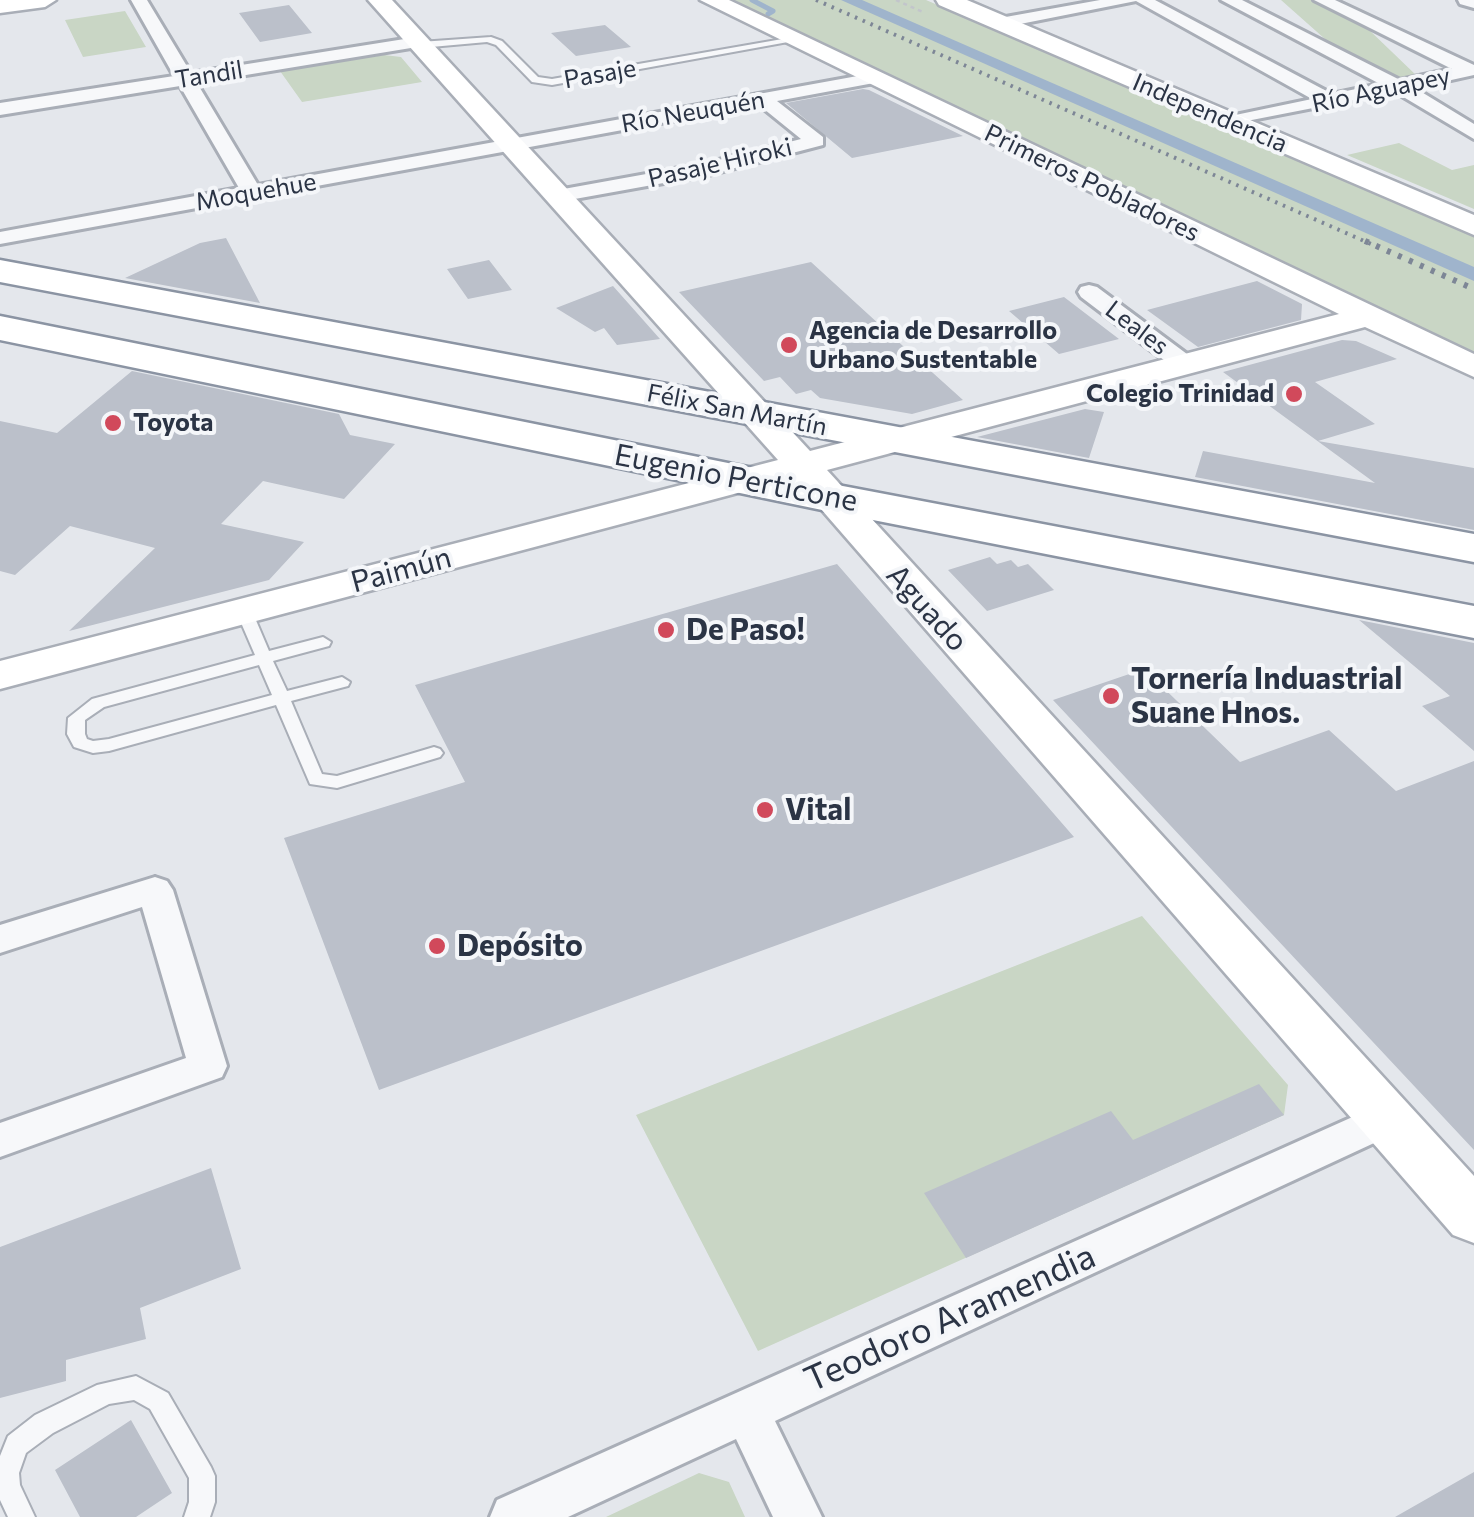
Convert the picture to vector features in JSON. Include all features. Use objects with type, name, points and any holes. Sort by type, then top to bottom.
[{"type":"highway","name":"Félix San Martín","points":[[0,271],[803,454],[899,440],[1474,548]]},
{"type":"highway","name":"Eugenio Perticone","points":[[0,328],[748,480],[803,454],[1474,622]]},
{"type":"street","points":[[0,6],[45,0]]},
{"type":"street","points":[[140,0],[252,192]]},
{"type":"street","name":"Aguado","points":[[379,0],[803,454],[1474,1217]]},
{"type":"street","name":"Primeros Pobladores","points":[[711,0],[1474,367]]},
{"type":"street","name":"Independencia","points":[[947,0],[1474,226]]},
{"type":"street","points":[[1000,22],[1128,0]]},
{"type":"street","points":[[1143,0],[1330,100]]},
{"type":"street","points":[[1230,0],[1398,86],[1474,133]]},
{"type":"street","points":[[1322,0],[1472,70]]},
{"type":"street","points":[[1466,0],[1474,4]]},
{"type":"street","points":[[1278,4],[1326,50]]},
{"type":"street","points":[[1371,23],[1429,79],[1474,111]]},
{"type":"street","name":"Tandil","points":[[2,104],[419,44]]},
{"type":"street","name":"Río Aguapey","points":[[1228,122],[1472,70]]},
{"type":"street","name":"Río Neuquén","points":[[511,145],[874,78]]},
{"type":"street","name":"Pasaje Hiroki","points":[[558,196],[708,168],[815,142],[763,99]]},
{"type":"street","name":"Moquehue","points":[[0,238],[511,145]]},
{"type":"street","name":"Leales","points":[[1089,292],[1186,365]]},
{"type":"street","points":[[803,454],[899,440],[1369,316]]},
{"type":"street","name":"Paimún","points":[[0,674],[748,480]]},
{"type":"street","points":[[0,938],[155,890],[208,1066],[0,1140]]},
{"type":"street","name":"Teodoro Aramendia","points":[[514,1517],[1386,1119]]},
{"type":"street","points":[[746,1411],[798,1517]]},
{"type":"lane","name":"Pasaje","points":[[419,44],[488,38],[499,43],[535,80],[552,82],[794,40]]},
{"type":"lane","points":[[244,611],[313,775],[322,783],[434,753]]},
{"type":"lane","points":[[323,642],[98,703],[77,718],[76,734],[80,743],[110,746],[342,682]]},
{"type":"lane","points":[[22,1517],[7,1487],[6,1473],[17,1445],[44,1424],[106,1393],[136,1388],[159,1401],[202,1476],[202,1502],[197,1517]]},
{"type":"green space","points":[[729,0],[926,0],[1474,235],[1474,357]]},
{"type":"green space","points":[[1281,0],[1316,0],[1365,26],[1417,76],[1396,80],[1334,47]]},
{"type":"green space","points":[[125,11],[146,47],[83,57],[65,20]]},
{"type":"green space","points":[[384,55],[401,57],[422,82],[302,102],[280,71]]},
{"type":"green space","points":[[1399,143],[1452,170],[1474,165],[1474,209],[1347,155]]},
{"type":"green space","points":[[1142,916],[1288,1085],[1284,1115],[758,1351],[636,1115]]},
{"type":"green space","points":[[699,1473],[729,1482],[745,1517],[606,1517]]},
{"type":"building","points":[[289,5],[312,33],[260,42],[239,13]]},
{"type":"building","points":[[605,25],[631,47],[576,56],[551,33]]},
{"type":"building","points":[[863,89],[963,136],[852,158],[786,103]]},
{"type":"building","points":[[226,238],[260,303],[125,278],[200,243]]},
{"type":"building","points":[[489,260],[512,290],[468,299],[447,269]]},
{"type":"building","points":[[811,262],[963,400],[912,414],[820,398],[811,390],[796,394],[780,377],[764,381],[679,292]]},
{"type":"building","points":[[1257,281],[1302,304],[1301,320],[1198,347],[1147,310]]},
{"type":"building","points":[[613,286],[660,339],[617,345],[604,328],[595,332],[556,308]]},
{"type":"building","points":[[1064,297],[1119,339],[1059,354],[1009,311]]},
{"type":"building","points":[[1342,340],[1356,341],[1397,359],[1315,382],[1375,424],[1318,441],[1474,468],[1474,530],[1195,477],[1203,451],[1375,483],[1223,372]]},
{"type":"building","points":[[132,371],[339,414],[350,435],[395,444],[344,499],[263,481],[221,524],[304,542],[269,580],[69,631],[155,548],[70,526],[15,575],[0,571],[0,421],[57,433]]},
{"type":"building","points":[[1085,409],[1104,412],[1089,458],[977,437]]},
{"type":"building","points":[[990,557],[997,564],[1011,560],[1018,567],[1028,564],[1054,590],[987,611],[948,570]]},
{"type":"building","name":"Vital","points":[[837,564],[1074,837],[379,1090],[284,838],[465,782],[415,685]]},
{"type":"building","points":[[1359,620],[1474,643],[1474,751],[1422,706],[1450,696]]},
{"type":"building","points":[[1144,669],[1240,762],[1329,730],[1396,791],[1474,761],[1474,1150],[1053,700]]},
{"type":"building","points":[[1259,1084],[1284,1115],[966,1258],[924,1193],[1111,1111],[1133,1140]]},
{"type":"building","points":[[211,1168],[241,1269],[140,1308],[146,1339],[66,1360],[66,1381],[0,1398],[0,1247]]},
{"type":"building","points":[[131,1420],[172,1493],[136,1517],[80,1517],[55,1470]]},
{"type":"building","points":[[1474,1472],[1474,1517],[1395,1517]]},
{"type":"waterway","points":[[752,0],[773,11],[768,14]]},
{"type":"waterway","points":[[849,0],[1474,275]]},
{"type":"railway","points":[[816,0],[1371,244]]},
{"type":"railway","points":[[1365,241],[1474,289]]},
{"type":"place","name":"Agencia de Desarrollo Urbano Sustentable","points":[[789,345]]},
{"type":"place","name":"Colegio Trinidad","points":[[1294,394]]},
{"type":"place","name":"Toyota","points":[[113,423]]},
{"type":"place","name":"De Paso!","points":[[666,630]]},
{"type":"place","name":"Tornería Induastrial Suane Hnos.","points":[[1111,696]]},
{"type":"place","name":"Vital","points":[[765,810]]},
{"type":"place","name":"Depósito","points":[[437,946]]}]
